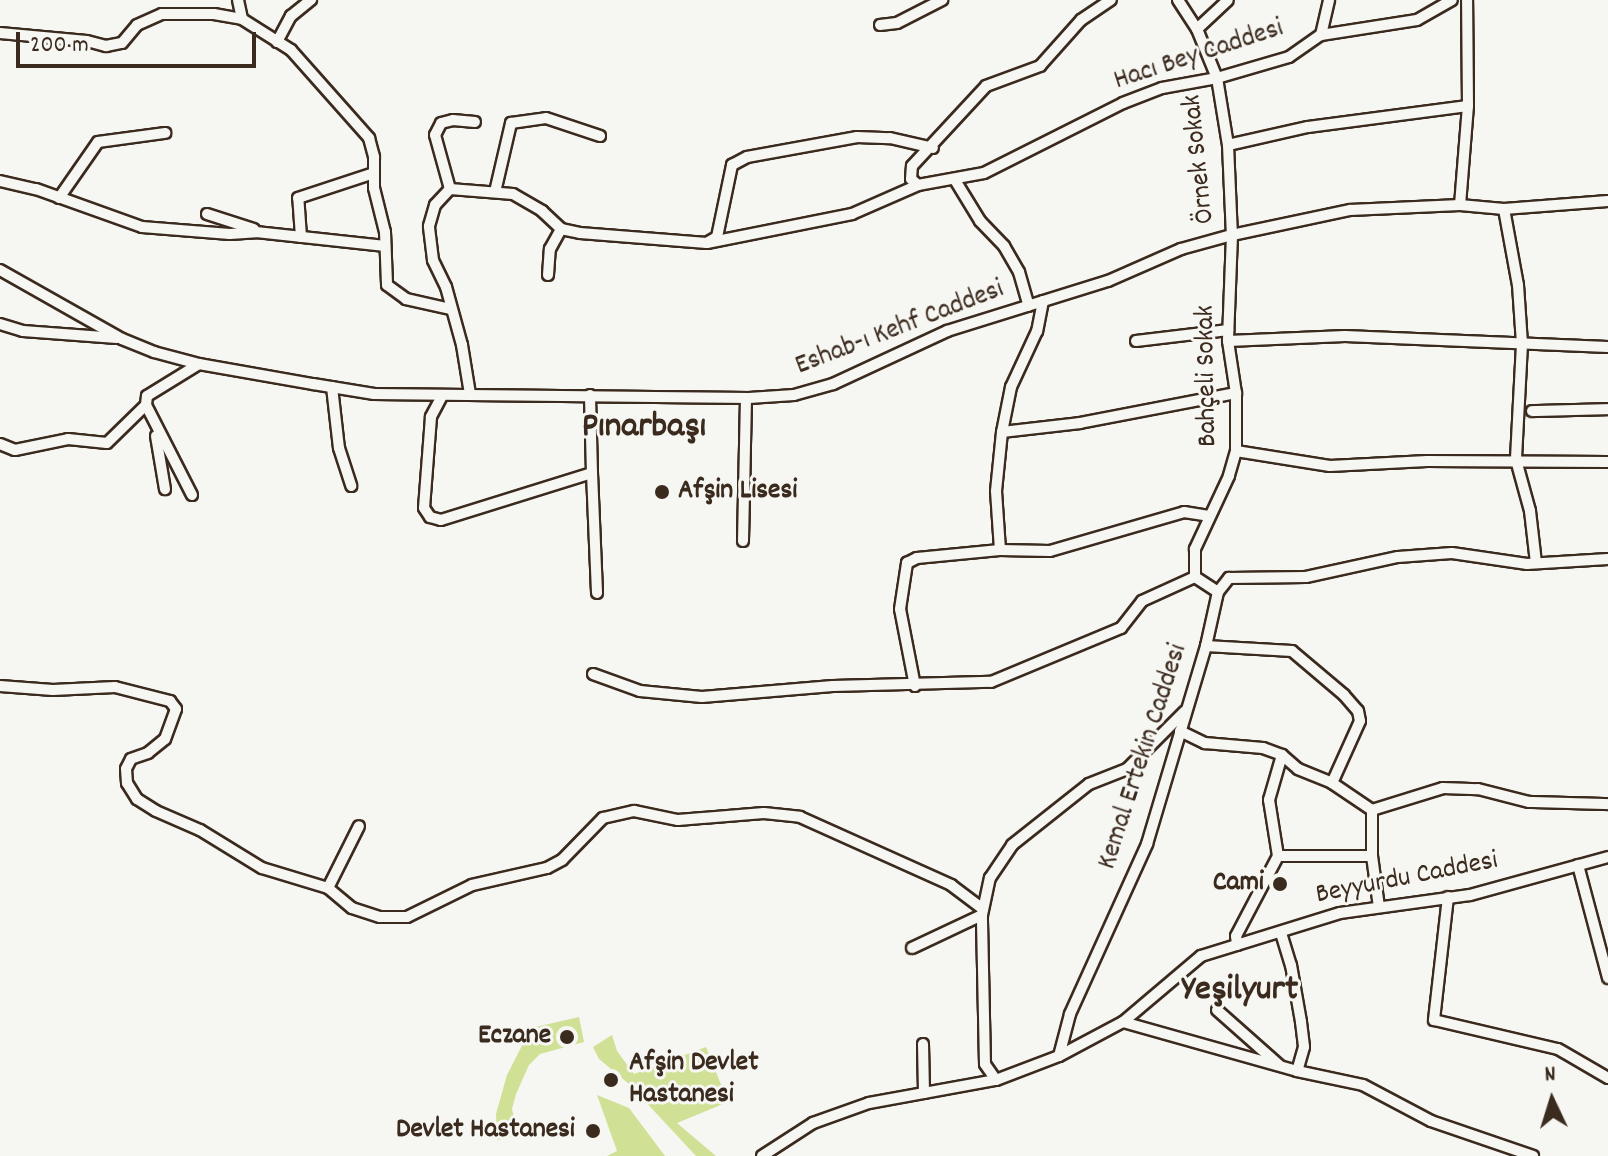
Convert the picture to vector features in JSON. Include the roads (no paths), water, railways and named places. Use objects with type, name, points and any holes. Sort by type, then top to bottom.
[{"type":"street","points":[[238,0],[242,19]]},
{"type":"street","points":[[277,42],[291,16],[311,0]]},
{"type":"street","points":[[880,25],[897,23],[942,0]]},
{"type":"street","points":[[918,185],[911,179],[912,166],[933,148],[986,86],[1040,66],[1081,20],[1111,0]]},
{"type":"street","name":"Örnek Sokak","points":[[1178,0],[1197,29],[1217,78],[1228,145],[1232,235]]},
{"type":"street","points":[[1197,29],[1228,0]]},
{"type":"street","points":[[1321,35],[1329,0]]},
{"type":"street","name":"Hacı Bey Caddesi","points":[[561,229],[607,238],[707,243],[852,214],[918,185],[955,180],[1006,164],[1123,103],[1162,88],[1217,78],[1289,57],[1321,35],[1417,20],[1452,0]]},
{"type":"street","points":[[1460,205],[1468,106],[1467,0]]},
{"type":"street","points":[[0,33],[87,41],[106,46],[122,43],[137,25],[162,14],[214,14],[242,19],[306,66],[369,138],[385,246],[387,285],[406,299],[450,309]]},
{"type":"street","points":[[1228,145],[1308,127],[1468,106]]},
{"type":"street","points":[[495,192],[511,123],[546,118],[600,136]]},
{"type":"street","points":[[450,189],[435,135],[441,123],[453,120],[475,122]]},
{"type":"street","points":[[59,198],[98,142],[165,133]]},
{"type":"street","points":[[707,243],[717,237],[732,165],[747,157],[857,137],[890,138],[933,148]]},
{"type":"street","points":[[301,237],[298,198],[348,178],[374,173]]},
{"type":"street","points":[[955,180],[980,221],[1004,246],[1019,272],[1029,306]]},
{"type":"street","points":[[0,181],[142,227],[267,233],[385,246]]},
{"type":"street","points":[[450,189],[513,194],[542,211],[561,229],[550,249],[548,275]]},
{"type":"street","points":[[450,189],[435,205],[429,226],[433,260],[462,345],[470,394]]},
{"type":"street","name":"Eshab-ı Kehf Caddesi","points":[[0,270],[122,339],[199,364],[332,387],[374,394],[442,396],[746,398],[794,395],[833,384],[947,331],[1108,281],[1181,249],[1232,235],[1350,210],[1460,205],[1504,209],[1608,201]]},
{"type":"street","points":[[1504,209],[1518,285],[1522,344],[1516,460],[1530,511],[1536,563]]},
{"type":"street","points":[[207,214],[267,233]]},
{"type":"street","name":"Bahçeli Sokak","points":[[1195,577],[1195,549],[1229,476],[1236,451],[1236,393],[1228,335],[1232,235]]},
{"type":"street","points":[[1000,550],[996,491],[1002,432],[1011,387],[1037,331],[1043,301]]},
{"type":"street","points":[[0,324],[23,331],[122,339]]},
{"type":"street","points":[[1136,341],[1228,335],[1345,336],[1608,347]]},
{"type":"street","points":[[192,495],[146,405],[147,396],[199,364]]},
{"type":"street","points":[[332,387],[339,448],[351,486]]},
{"type":"street","points":[[1002,432],[1080,423],[1236,393]]},
{"type":"street","points":[[590,395],[592,523],[597,593]]},
{"type":"street","points":[[442,396],[431,417],[428,444],[424,508],[430,517],[441,520],[592,473]]},
{"type":"street","points":[[743,541],[746,398]]},
{"type":"street","points":[[0,444],[15,450],[68,439],[107,443],[146,405]]},
{"type":"street","points":[[1532,411],[1608,409]]},
{"type":"street","points":[[155,426],[165,489]]},
{"type":"street","points":[[1236,451],[1330,466],[1516,460],[1608,462]]},
{"type":"street","points":[[915,686],[900,609],[907,563],[917,558],[1000,550],[1050,551],[1184,512],[1209,516]]},
{"type":"street","points":[[593,674],[640,691],[702,697],[833,686],[991,682],[1121,628],[1142,601],[1195,577],[1218,592],[1229,578],[1306,577],[1398,557],[1452,553],[1536,563],[1608,559]]},
{"type":"street","name":"Kemal Ertekin Caddesi","points":[[1059,1056],[1070,1014],[1147,844],[1206,646],[1218,592]]},
{"type":"street","points":[[1206,646],[1292,651],[1344,695],[1358,711],[1360,721],[1332,783]]},
{"type":"street","points":[[0,686],[53,690],[115,687],[170,701],[176,709],[165,739],[148,753],[131,759],[126,769],[127,783],[137,799],[200,830],[262,868],[328,888],[352,908],[380,917],[407,917],[472,885],[547,868],[562,860],[603,818],[612,813],[634,811],[678,820],[764,813],[800,817],[951,885],[982,912]]},
{"type":"street","points":[[996,1080],[985,1064],[982,912],[990,878],[1012,845],[1089,784],[1127,769],[1186,710]]},
{"type":"street","points":[[1180,731],[1205,743],[1263,748],[1282,755],[1298,769],[1332,783],[1372,810]]},
{"type":"street","points":[[1237,945],[1236,936],[1278,856],[1269,800],[1282,755]]},
{"type":"street","points":[[1372,810],[1443,788],[1478,789],[1529,802],[1608,804]]},
{"type":"street","points":[[1372,810],[1372,856],[1379,907]]},
{"type":"street","points":[[328,888],[359,826]]},
{"type":"street","points":[[1278,856],[1372,856]]},
{"type":"street","name":"Beyyurdu Caddesi","points":[[1059,1056],[1123,1022],[1201,956],[1340,913],[1448,897],[1608,857]]},
{"type":"street","points":[[1578,865],[1608,978]]},
{"type":"street","points":[[1448,897],[1434,1020],[1558,1049],[1608,1078]]},
{"type":"street","points":[[912,948],[982,912]]},
{"type":"street","points":[[1281,933],[1291,965],[1304,1047],[1297,1071]]},
{"type":"street","points":[[1217,1010],[1281,1066]]},
{"type":"street","points":[[1123,1022],[1297,1071],[1363,1085],[1431,1121],[1533,1156]]},
{"type":"street","points":[[923,1044],[924,1093]]},
{"type":"street","points":[[762,1156],[813,1123],[869,1103],[996,1080],[1059,1056]]},
{"type":"place","name":"Afşin Lisesi","points":[[662,492]]},
{"type":"place","name":"Cami","points":[[1280,884]]},
{"type":"place","name":"Eczane","points":[[567,1037]]},
{"type":"place","name":"Afşin Devlet Hastanesi","points":[[611,1080]]},
{"type":"place","name":"Devlet Hastanesi","points":[[593,1131]]},
{"type":"district","name":"Pınarbaşı","points":[[644,429]]},
{"type":"district","name":"Yeşilyurt","points":[[1240,992]]}]
